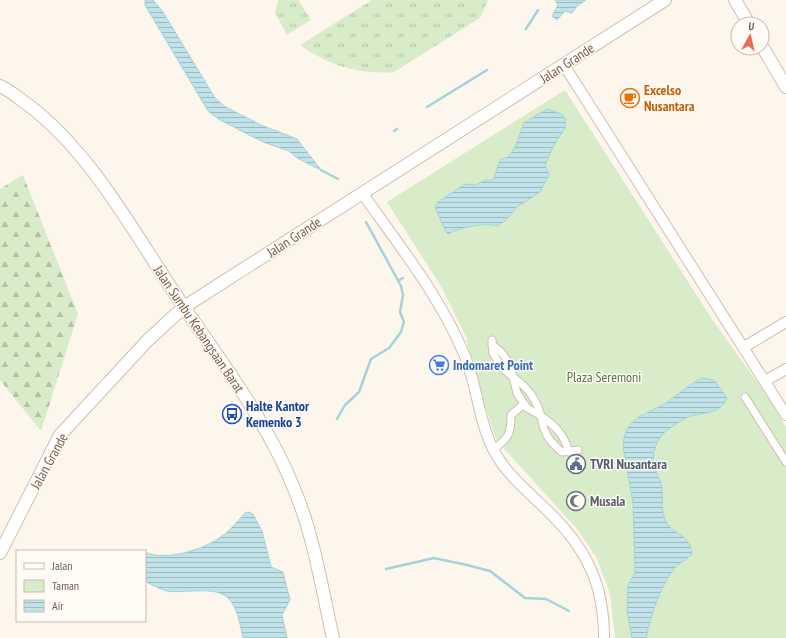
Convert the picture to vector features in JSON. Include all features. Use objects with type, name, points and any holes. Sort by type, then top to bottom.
[{"type":"street","name":"Jalan Grande","points":[[0,553],[60,436],[148,340],[184,307],[665,0]]},
{"type":"street","points":[[736,0],[745,16]]},
{"type":"street","points":[[768,56],[786,87]]},
{"type":"street","points":[[564,65],[786,415]]},
{"type":"street","name":"Jalan Sumbu Kebangsaan Barat","points":[[0,86],[44,117],[80,155],[112,199],[246,398],[272,442],[295,491],[311,540],[333,638]]},
{"type":"street","points":[[362,193],[421,277],[454,334],[473,378],[478,402],[493,450],[527,492],[574,540],[590,565],[599,587],[603,612],[604,638]]},
{"type":"street","points":[[744,347],[786,322]]},
{"type":"street","points":[[492,342],[500,349],[510,365],[517,393],[524,404],[527,408],[554,424],[565,439],[569,452]]},
{"type":"street","points":[[765,381],[786,368]]},
{"type":"street","points":[[513,377],[527,388],[534,397],[537,402],[544,432],[554,445],[562,452],[578,450]]},
{"type":"street","points":[[745,397],[786,462]]},
{"type":"street","points":[[493,450],[507,439],[511,430],[511,415],[524,404]]},
{"type":"green space","points":[[278,0],[298,0],[311,20],[287,35],[275,13]]},
{"type":"green space","points":[[372,0],[488,0],[480,18],[394,72],[368,72],[344,67],[322,58],[300,45]]},
{"type":"green space","name":"Plaza Seremoni","points":[[565,90],[712,319],[763,390],[786,427],[786,638],[615,638],[610,594],[597,559],[578,530],[497,441],[477,383],[466,337],[442,288],[387,202]]},
{"type":"green space","points":[[23,175],[78,314],[41,431],[0,380],[0,189]]},
{"type":"water","points":[[145,0],[153,0],[163,12],[215,98],[224,106],[261,125],[297,139],[321,170],[297,158],[289,151],[263,142],[220,120],[208,111],[145,5]]},
{"type":"water","points":[[555,0],[586,0],[577,6],[572,13],[565,11],[557,20],[552,16],[558,5]]},
{"type":"water","points":[[547,109],[562,114],[566,120],[565,128],[553,147],[545,165],[549,175],[540,192],[517,207],[507,219],[498,226],[473,226],[448,234],[435,207],[438,202],[465,184],[476,185],[485,180],[493,180],[500,160],[508,157],[515,147],[524,123]]},
{"type":"water","points":[[702,378],[714,380],[727,398],[724,403],[721,407],[712,412],[688,417],[665,432],[657,443],[653,456],[654,465],[661,482],[664,518],[669,526],[685,538],[691,547],[692,554],[675,568],[668,578],[650,620],[646,638],[632,638],[627,611],[628,585],[635,573],[633,503],[623,446],[625,436],[628,428],[639,417],[661,406]]},
{"type":"water","points":[[249,512],[253,514],[262,531],[271,567],[283,572],[290,600],[282,615],[287,638],[243,638],[234,607],[228,598],[222,594],[207,591],[173,592],[158,588],[146,582],[146,552],[153,555],[171,555],[181,554],[200,548],[209,544],[232,528],[245,513]]},
{"type":"waterway","points":[[526,29],[538,10]]},
{"type":"waterway","points":[[427,107],[487,70]]},
{"type":"waterway","points":[[321,170],[338,179]]},
{"type":"waterway","points":[[337,419],[345,405],[359,392],[371,359],[389,348],[401,332],[404,322],[400,312],[403,295],[401,286],[366,222]]},
{"type":"waterway","points":[[398,281],[403,278]]},
{"type":"waterway","points":[[386,569],[434,558],[467,565],[490,571],[525,598],[546,599],[569,611]]},
{"type":"place","name":"Excelso Nusantara","points":[[630,98]]},
{"type":"place","name":"Indomaret Point","points":[[439,365]]},
{"type":"place","name":"Halte Kantor Kemenko 3","points":[[232,414]]},
{"type":"place","name":"TVRI Nusantara","points":[[576,464]]},
{"type":"place","name":"Musala","points":[[576,501]]}]
